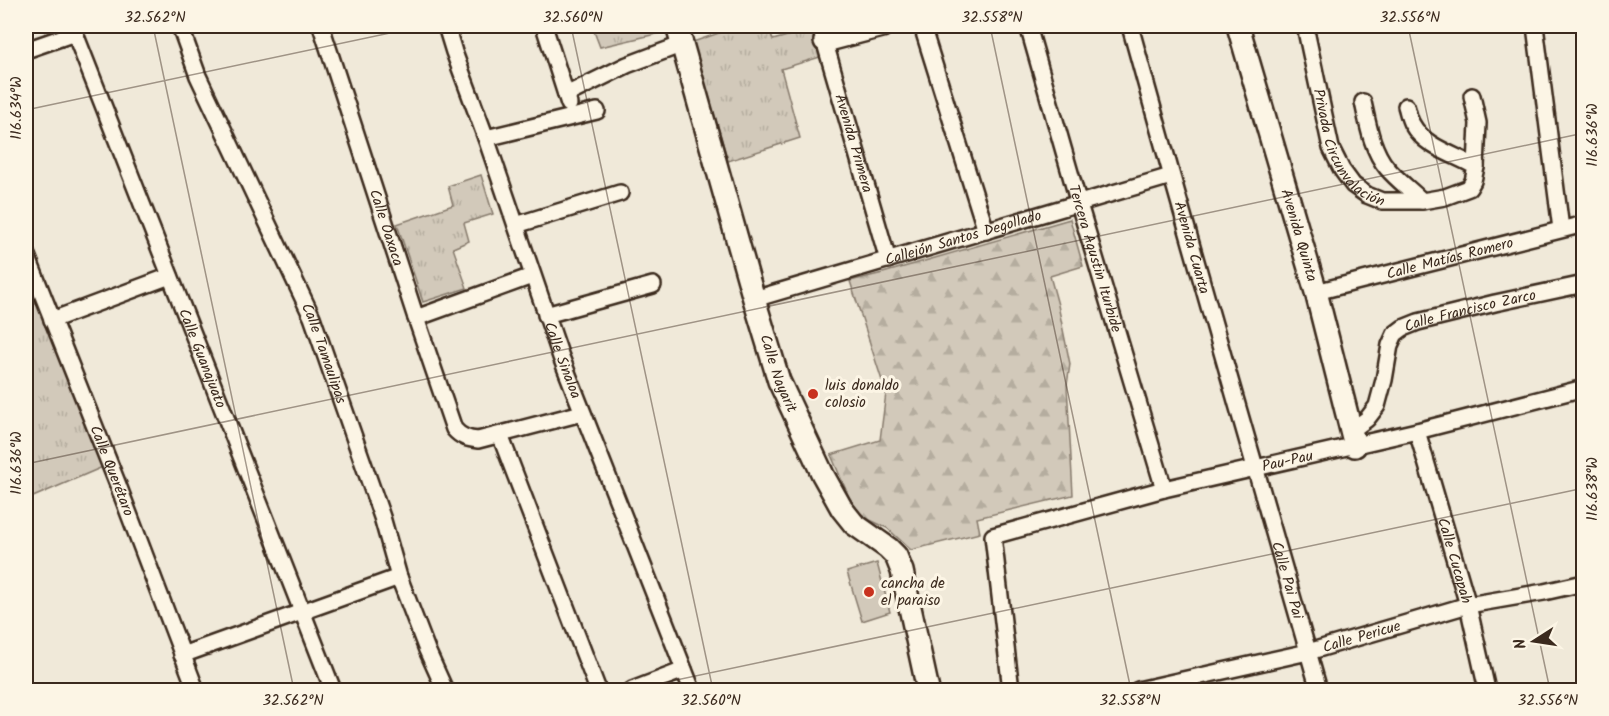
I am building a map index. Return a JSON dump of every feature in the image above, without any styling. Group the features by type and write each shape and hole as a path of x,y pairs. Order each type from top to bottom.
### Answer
{"street":[{"name":"Calle Tamaulipas","path":"180,26 198,76 312,317 334,374 382,517 399,578 427,650 446,690"},
{"name":"Calle Oaxaca","path":"321,26 454,429 469,439 478,440 500,435"},
{"name":"Calle Sinaloa","path":"446,26 582,413 692,690"},
{"path":"544,26 572,116"},
{"path":"822,34 882,26"},
{"path":"922,26 986,231"},
{"name":"Tercera Agustin Iturbide","path":"1028,26 1164,489"},
{"name":"Avenida Cuarta","path":"1130,26 1256,469"},
{"name":"Avenida Quinta","path":"1238,26 1316,292 1354,438"},
{"name":"Privada Circunvalación","path":"1305,26 1331,148 1353,185 1367,195 1382,201 1422,201 1445,197 1469,188 1476,167"},
{"path":"1535,26 1561,229"},
{"path":"26,50 74,29"},
{"name":"Calle Guanajuato","path":"74,29 333,690"},
{"name":"Avenida Primera","path":"822,34 888,260"},
{"path":"566,95 627,65 680,35"},
{"name":"Calle Nayarit","path":"680,35 779,381 823,475 842,509 854,524 896,556 902,571 928,690"},
{"path":"1406,106 1412,123 1420,135 1434,146 1476,167 1478,123 1472,96"},
{"path":"1363,102 1369,131 1378,154 1387,168 1422,201"},
{"path":"486,138 597,111"},
{"name":"Callejón Santos Degollado","path":"754,299 1171,176"},
{"path":"516,225 620,193"},
{"name":"Calle Matías Romero","path":"1316,292 1584,224"},
{"name":"Calle Querétaro","path":"26,253 196,690"},
{"path":"52,320 170,276"},
{"path":"416,318 532,276"},
{"name":"Calle Francisco Zarco","path":"1354,438 1377,406 1390,345 1395,334 1403,328 1418,322 1495,303 1584,284"},
{"path":"546,315 653,285"},
{"name":"Pau-Pau","path":"1011,690 993,536 1164,489 1256,469 1354,438 1417,431 1584,388"},
{"path":"582,413 500,435 598,690"},
{"name":"Calle Cucapah","path":"1417,431 1468,605 1487,690"},
{"name":"Calle Pai Pai","path":"1256,469 1319,690"},
{"path":"182,655 399,578"},
{"name":"Calle Pericue","path":"1138,690 1308,652 1468,605 1584,583"},
{"path":"632,690 684,670"}],"green space":[{"path":"592,26 667,26 669,31 600,47"},
{"path":"739,26 768,26 773,40 812,29 820,57 781,69 800,138 728,161 693,42"},
{"path":"481,175 493,214 464,223 469,241 453,248 467,288 423,302 397,224 453,205 448,186"},
{"path":"1070,219 1083,266 1050,276 1070,364 1067,385 1073,495 977,518 980,533 911,550 887,528 859,512 849,497 831,455 880,440 886,393 850,281"},
{"path":"26,266 105,466 26,500"},
{"name":"cancha de el paraiso","path":"877,563 890,612 862,621 847,572"}],"place":[{"name":"luis donaldo colosio","path":"813,394"},
{"name":"cancha de el paraiso","path":"869,592"}]}
